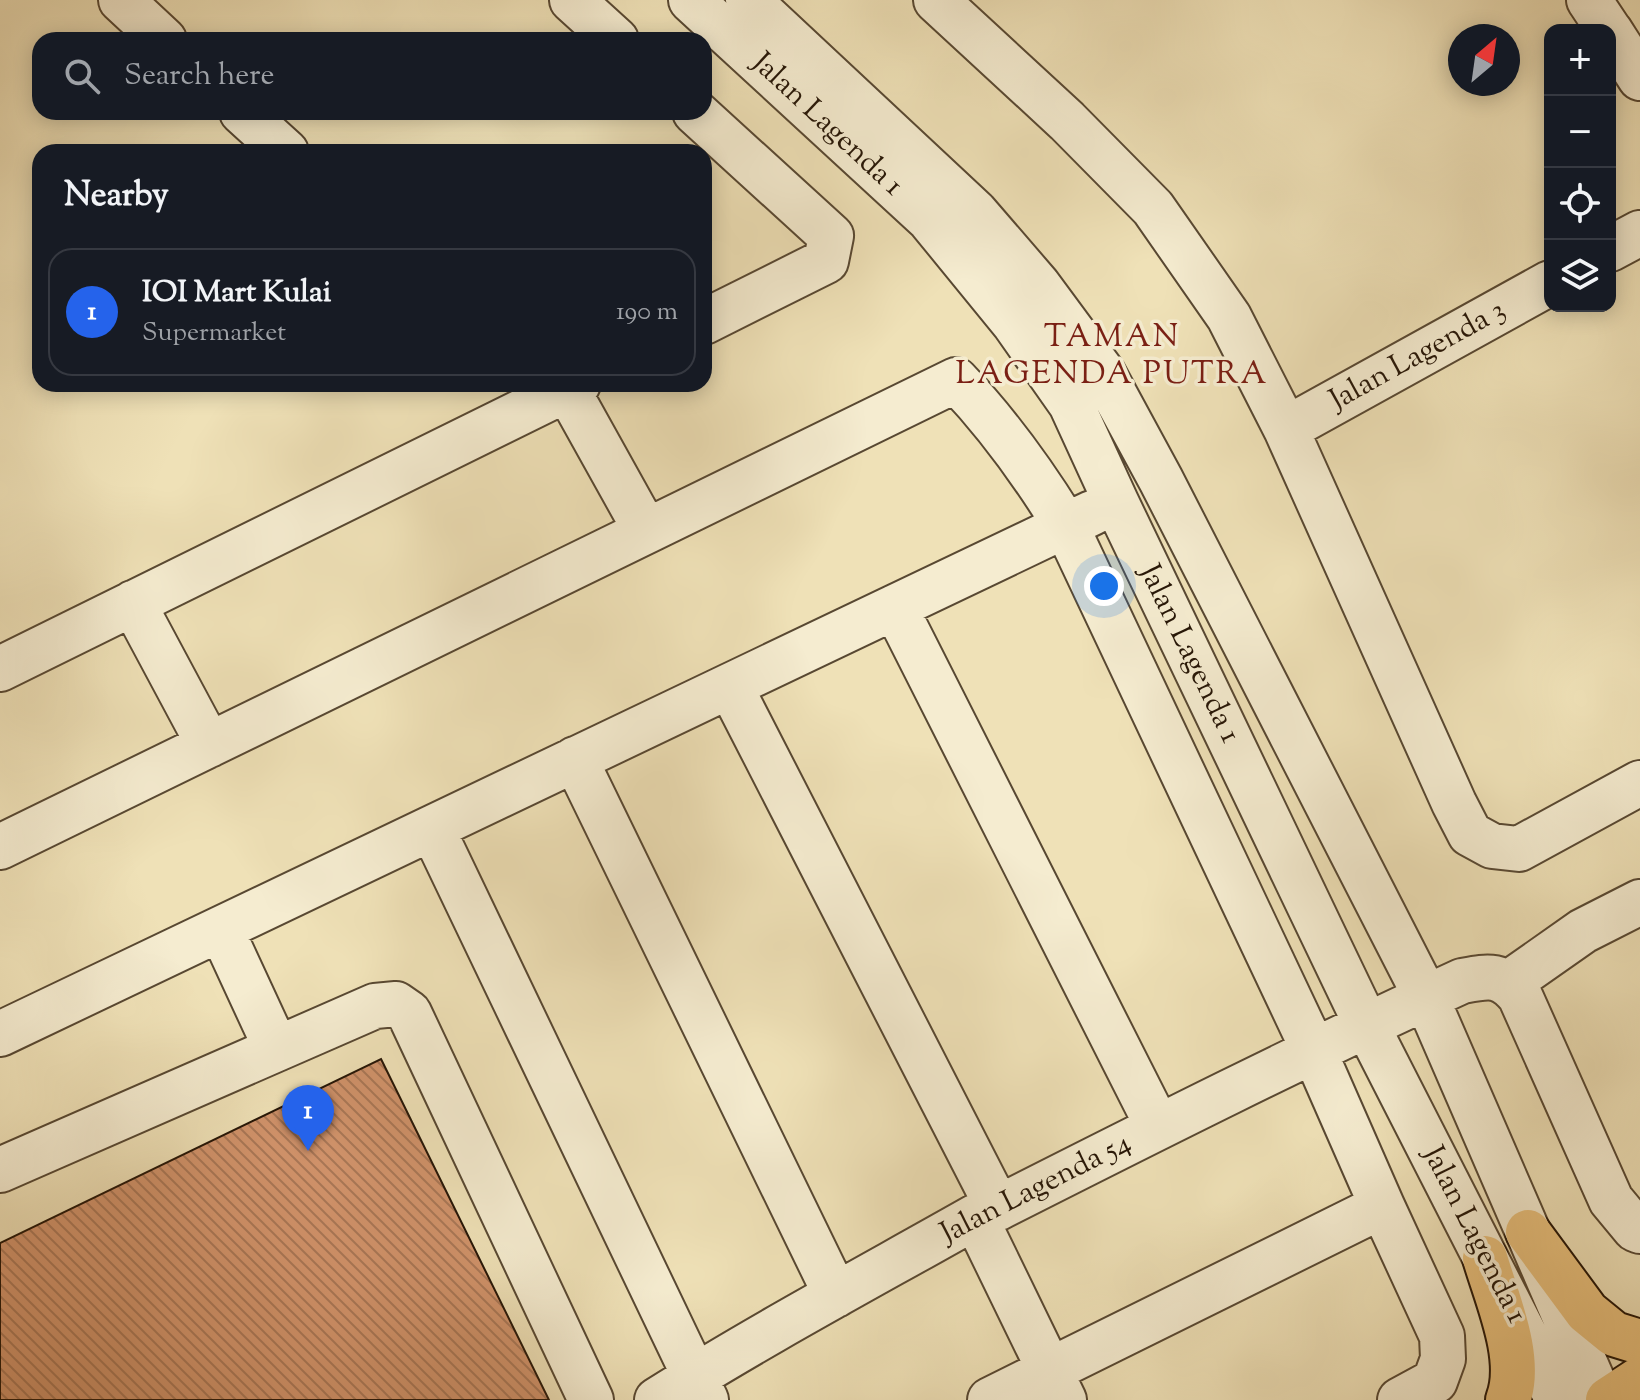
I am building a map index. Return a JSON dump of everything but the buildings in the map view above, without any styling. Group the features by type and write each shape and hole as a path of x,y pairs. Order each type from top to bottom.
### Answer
{"main road":[{"path":"1528,1232 1587,1312 1614,1334 1640,1342"},
{"path":"1485,1258 1513,1353 1514,1386 1508,1400"},
{"path":"1608,1400 1640,1379"}],"street":[{"path":"121,0 155,32"},
{"path":"572,0 607,32"},
{"name":"Jalan Lagenda 1","path":"691,0 929,219 1014,323 1071,404 1367,1026 1558,1400"},
{"name":"Jalan Lagenda 1","path":"748,0 975,212 1038,285 1103,373 1426,997 1601,1400"},
{"path":"936,0 1067,121 1153,208 1229,317 1286,429 1470,834 1492,846 1519,849 1640,783"},
{"path":"1589,0 1606,24"},
{"path":"1616,40 1640,78"},
{"path":"251,120 277,144"},
{"path":"704,120 831,236 826,261 712,318"},
{"path":"1616,246 1640,233"},
{"name":"Jalan Lagenda 3","path":"1286,429 1544,286"},
{"path":"0,847 956,380 1014,449 1066,526 1314,1051 1442,1336 1443,1359 1435,1381 1400,1400"},
{"path":"0,669 552,392"},
{"path":"560,392 646,531"},
{"path":"0,1034 1161,480"},
{"path":"133,603 209,745"},
{"path":"895,607 1158,1127"},
{"path":"730,686 987,1213 1056,1385"},
{"path":"575,759 836,1295"},
{"path":"432,828 700,1388"},
{"path":"1640,902 1583,931 1509,983 1520,996 1611,1200 1640,1231"},
{"path":"221,929 276,1048"},
{"name":"Jalan Lagenda 54","path":"657,1400 700,1388 836,1295 987,1213 1158,1127 1462,981 1488,976 1509,983"},
{"path":"0,1170 375,1006 396,1004 409,1013 591,1400"},
{"path":"990,1400 1056,1385 1382,1206"}],"place":[{"name":"IOI Mart Kulai","path":"308,1151"}],"district":[{"name":"TAMAN LAGENDA PUTRA","path":"1112,356"}]}
